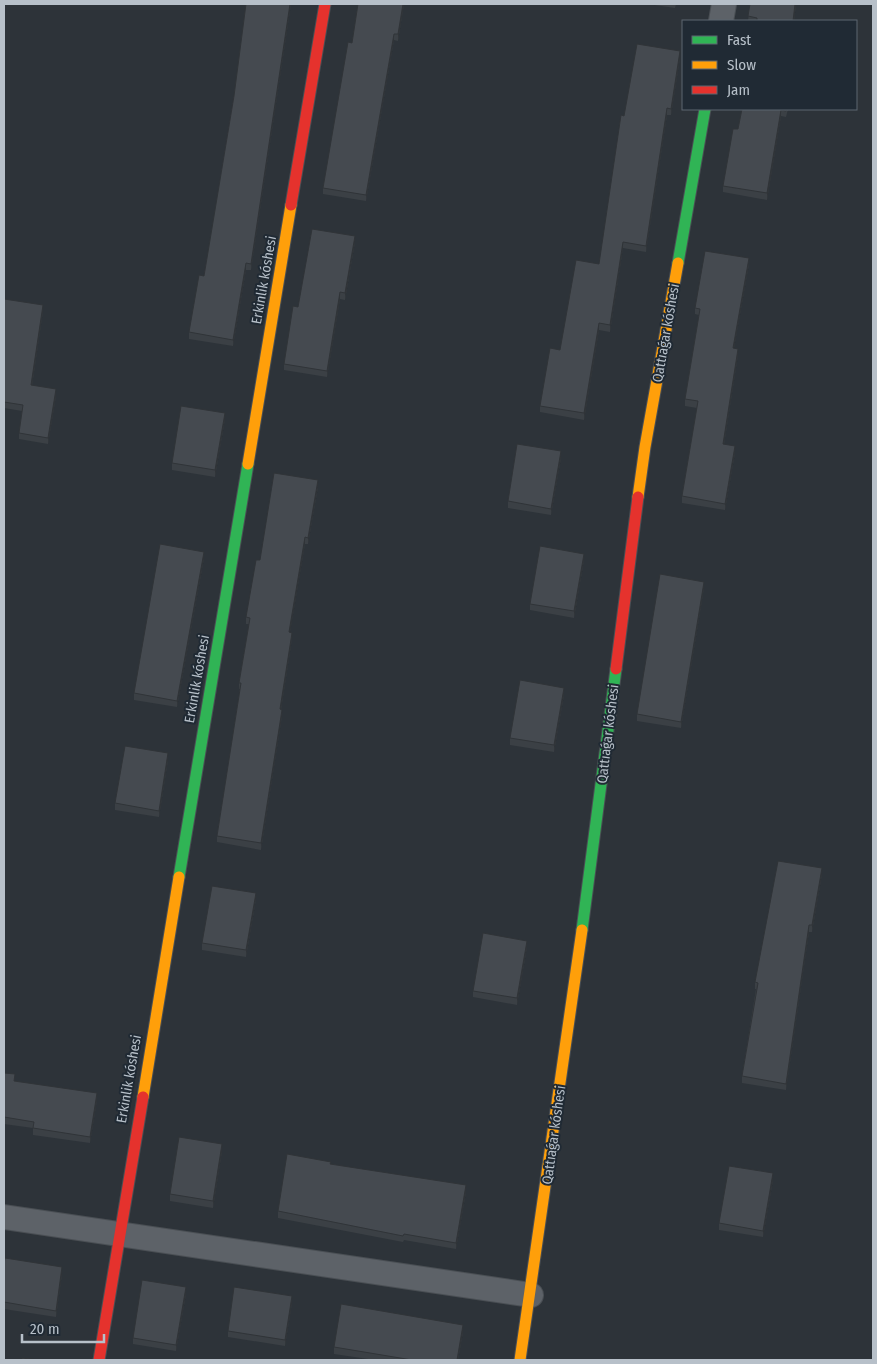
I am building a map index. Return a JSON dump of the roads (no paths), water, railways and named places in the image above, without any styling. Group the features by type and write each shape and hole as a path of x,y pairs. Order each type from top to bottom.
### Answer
{"street":[{"name":"Erkinlik kóshesi","path":"99,1360 118,1236 326,4"},
{"path":"721,20 724,4"},
{"name":"Qattıaǵar kóshesi","path":"520,1360 568,1044 645,447 705,110"},
{"path":"4,1217 118,1236 531,1295"}]}
